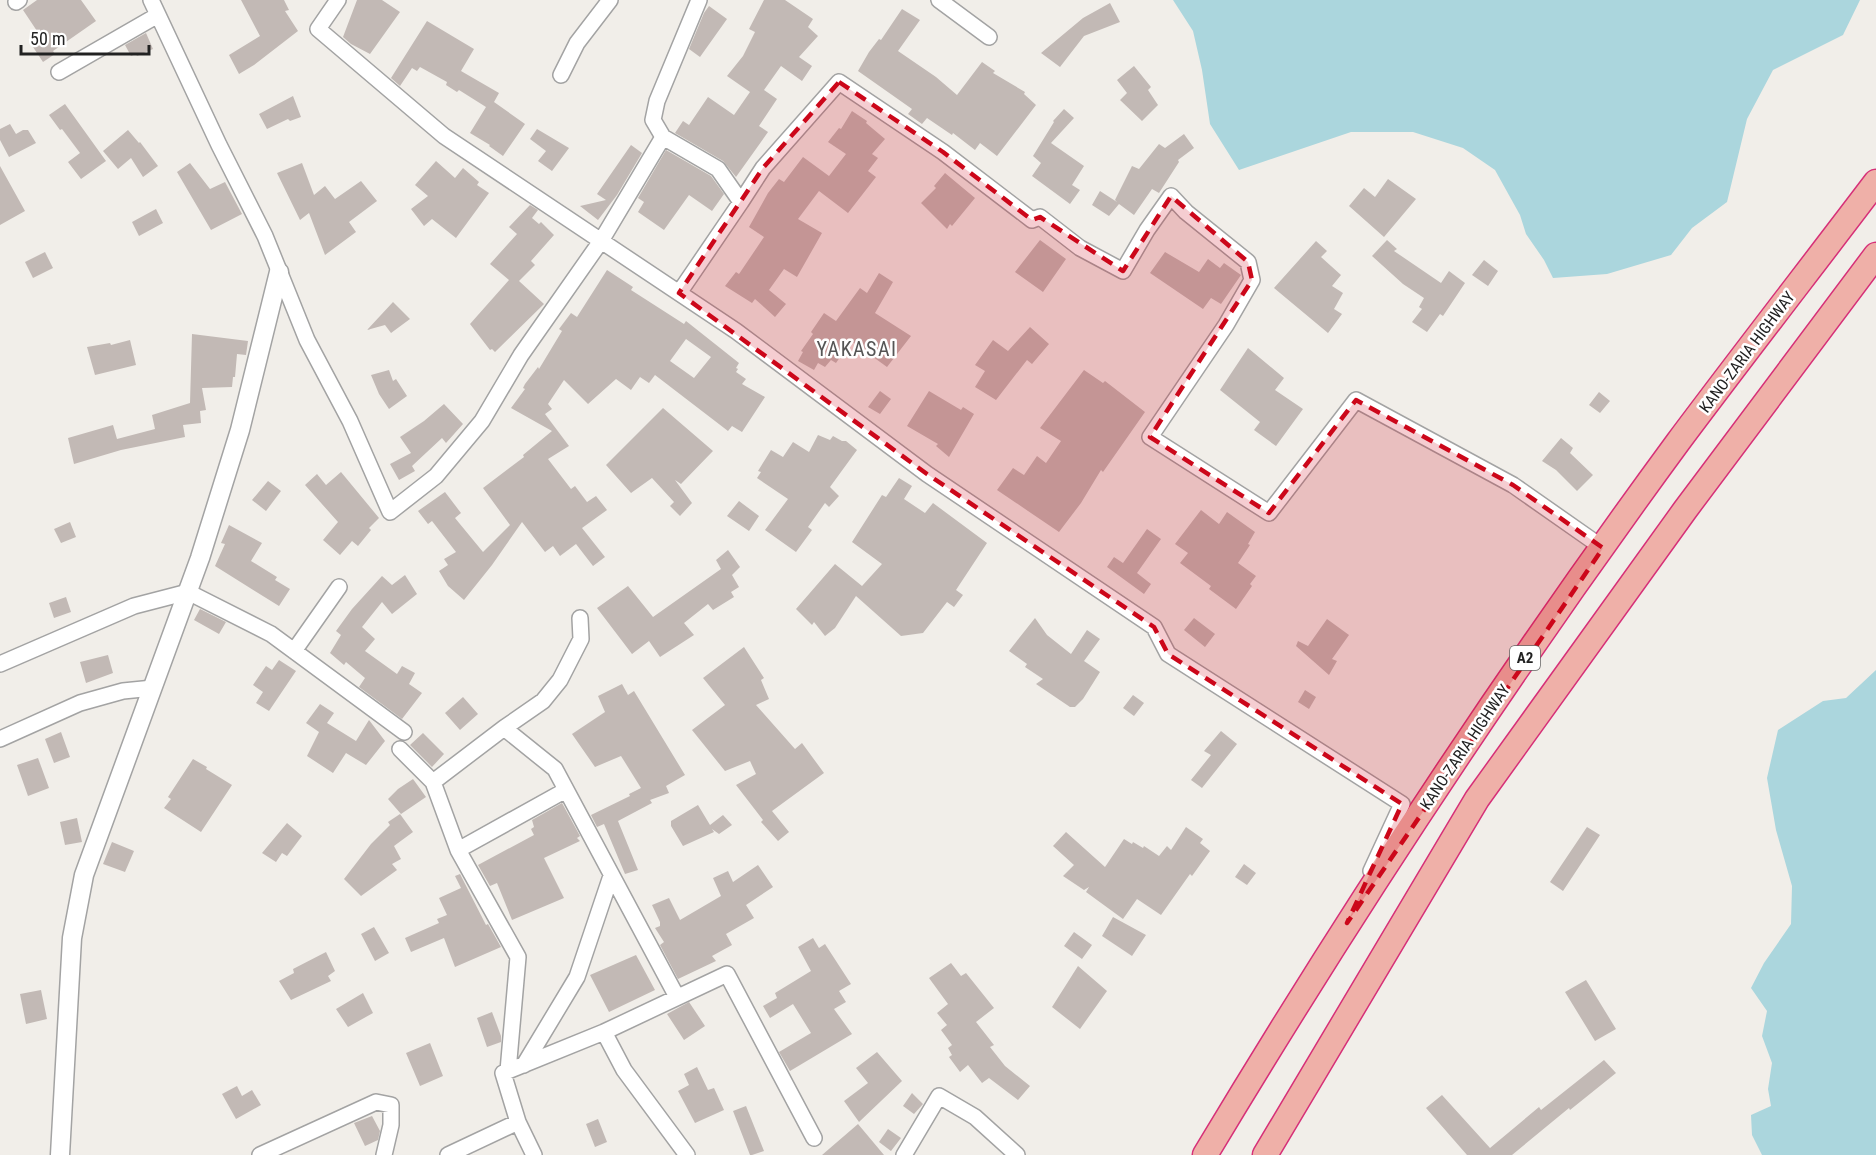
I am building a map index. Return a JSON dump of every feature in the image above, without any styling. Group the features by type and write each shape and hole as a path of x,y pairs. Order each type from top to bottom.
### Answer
{"highway":[{"name":"KANO-ZARIA HIGHWAY","path":"1205,1155 1347,923 1512,676 1678,443 1876,182"},
{"name":"A2","path":"1265,1155 1477,799 1685,510 1876,255"}],"street":[{"path":"151,0 265,236 307,340 350,421 390,512 436,476 482,421 521,355 601,241 663,137"},
{"path":"338,0 318,29 444,135 736,331 927,474 1154,627 1168,654 1402,804 1347,923"},
{"path":"561,75 578,43 610,0"},
{"path":"699,0 657,101 652,120 663,137 718,169 741,202"},
{"path":"939,0 989,37"},
{"path":"59,72 158,15"},
{"path":"679,293 763,168 839,82 943,152 1032,220 1040,217 1080,248 1123,271 1147,230 1171,196 1186,212 1248,262 1252,280 1226,325 1150,437 1269,513 1356,400 1513,485 1603,548"},
{"path":"60,1155 72,938 84,875 188,592 240,430 279,272"},
{"path":"294,651 339,587"},
{"path":"0,663 134,606 188,592 272,634 404,732"},
{"path":"433,782 543,701 560,680 581,639 580,618"},
{"path":"0,740 80,703 123,691 153,688"},
{"path":"504,728 555,769 677,997"},
{"path":"400,749 433,782 458,850 518,957 508,1071"},
{"path":"458,850 566,790"},
{"path":"524,1065 577,977 611,876"},
{"path":"534,1155 518,1122 503,1073 604,1032 728,974 814,1138"},
{"path":"604,1032 624,1070 687,1155"},
{"path":"904,1155 939,1096 975,1117 1017,1155"},
{"path":"260,1155 376,1102 391,1105 391,1125 384,1155"},
{"path":"448,1155 518,1122"}],"highlighted area":[{"path":"839,82 943,152 1032,220 1040,217 1123,271 1171,196 1248,262 1252,280 1150,437 1269,513 1356,400 1513,485 1603,548 1347,923 1402,804 1168,654 1154,627 927,474 679,293 763,168"}],"water":[{"path":"1173,0 1860,0 1843,35 1773,70 1747,119 1727,202 1692,228 1671,255 1607,274 1553,278 1526,234 1520,215 1495,170 1463,148 1413,132 1351,132 1239,170 1210,124 1202,70 1193,31"},
{"path":"1876,670 1876,1155 1762,1155 1752,1135 1751,1115 1771,1106 1768,1089 1772,1063 1762,1036 1767,1011 1751,988 1764,963 1791,924 1792,886 1776,830 1767,778 1778,730 1823,701 1846,698"}],"building":[{"path":"37,0 81,0 96,21 53,51 55,54 43,62 31,44 41,37 23,10"},
{"path":"241,0 284,0 289,10 285,11 298,31 239,74 229,55 260,36"},
{"path":"357,0 382,0 400,12 370,54 343,37"},
{"path":"764,0 785,0 813,19 808,27 818,36 799,57 812,66 802,81 781,66 764,90 777,99 759,126 768,132 736,177 723,161 675,133 683,121 689,125 708,97 734,115 750,92 727,76 743,56 755,32 749,29"},
{"path":"1110,3 1120,22 1084,36 1060,67 1041,53 1083,18"},
{"path":"709,6 727,19 700,57 689,49"},
{"path":"902,9 920,20 898,51 936,77 957,95 982,62 995,71 993,73 1025,92 1024,94 1036,105 997,156 980,143 975,150 953,133 952,135 927,118 922,124 908,114 912,109 858,71 869,52 879,39 881,40"},
{"path":"427,21 474,49 461,71 499,93 494,102 525,124 503,156 470,133 486,107 459,90 457,92 446,85 447,82 420,67 417,71 412,68 400,86 391,78"},
{"path":"146,33 153,49 137,56 136,54 131,56 125,45"},
{"path":"1134,66 1151,87 1148,90 1158,105 1142,121 1120,100 1127,93 1117,80"},
{"path":"293,96 301,117 290,121 288,119 267,129 259,114"},
{"path":"65,104 106,161 81,179 68,162 80,153 49,115"},
{"path":"1064,109 1074,118 1051,143 1084,166 1072,185 1080,190 1070,204 1032,176 1041,163 1033,156 1053,121"},
{"path":"852,111 867,121 866,123 885,139 872,154 878,158 868,171 876,177 848,213 819,191 798,219 822,233 797,277 784,269 769,290 786,304 775,317 755,299 752,303 725,286 736,272 739,274 764,237 749,227 768,193 779,179 784,182 803,157 829,176 846,154 828,142 839,128 841,129"},
{"path":"10,124 16,134 28,130 36,143 9,157 0,140 0,129"},
{"path":"537,129 569,148 552,171 538,161 546,151 530,139"},
{"path":"128,130 158,166 143,177 131,158 118,169 103,151"},
{"path":"1184,134 1194,148 1178,160 1179,162 1159,193 1152,189 1134,215 1119,204 1109,216 1092,205 1100,191 1117,202 1115,200 1132,166 1139,169 1159,144 1165,148"},
{"path":"631,145 642,153 617,195 598,220 580,206 606,200 597,194"},
{"path":"666,150 711,176 724,194 712,211 689,195 664,230 638,212 644,202 638,198"},
{"path":"436,161 455,178 463,168 479,182 477,185 489,193 456,238 432,219 424,226 411,209 428,196 415,185"},
{"path":"190,163 210,189 225,182 242,214 211,230 177,172"},
{"path":"302,163 314,195 325,186 335,199 361,181 377,201 349,222 356,232 325,255 309,213 300,220 277,173"},
{"path":"0,166 25,211 0,225"},
{"path":"945,173 975,198 947,229 921,203 936,188 934,186"},
{"path":"1388,179 1416,199 1384,237 1349,206 1364,188 1375,197"},
{"path":"530,205 538,210 532,218 539,224 541,222 554,235 531,261 535,265 519,281 544,304 495,352 490,350 470,324 509,280 490,264 517,234 509,227"},
{"path":"156,209 163,223 139,236 132,222"},
{"path":"1040,240 1066,259 1043,292 1015,272"},
{"path":"1387,240 1397,249 1394,251 1441,283 1449,271 1465,283 1443,316 1440,314 1427,332 1412,322 1422,309 1419,307 1424,298 1403,284 1372,256"},
{"path":"1316,241 1327,251 1321,257 1341,275 1332,286 1343,293 1334,309 1342,314 1328,333 1274,288"},
{"path":"45,252 53,268 33,278 25,262"},
{"path":"1165,252 1199,272 1208,259 1220,268 1224,263 1241,275 1221,304 1211,298 1203,309 1150,273"},
{"path":"1484,260 1498,271 1488,286 1472,275"},
{"path":"607,270 633,287 631,290 684,324 686,321 739,363 736,372 746,379 742,384 765,397 742,432 732,426 728,431 655,375 649,383 640,377 631,390 616,379 588,404 564,380 548,404 552,409 545,414 569,446 548,459 571,489 575,486 587,502 596,496 607,510 582,528 605,557 593,566 576,544 560,556 553,546 545,552 522,522 464,600 448,586 439,571 448,565 444,559 456,552 432,521 428,524 418,511 445,492 461,513 455,518 483,552 510,525 483,488 524,457 523,455 552,431 511,408 525,389 523,388 525,384 538,367 539,369 562,331 559,329 571,313 577,317","holes":["686,339 711,357 694,378 670,361"]},
{"path":"879,273 893,282 875,313 911,336 887,367 851,341 836,363 831,360 825,367 818,363 814,370 798,361 803,352 801,351 813,334 811,332 824,313 836,321 860,288 867,293"},
{"path":"393,302 410,319 391,333 385,325 367,330"},
{"path":"1030,327 1049,344 1032,364 1027,360 996,400 975,387 985,371 975,365 993,340 1008,351"},
{"path":"192,334 248,341 246,355 237,354 232,387 202,388 206,410 200,411 201,423 183,425 185,437 121,450 74,464 68,438 113,425 117,439 155,429 152,415 190,403"},
{"path":"130,340 136,365 95,375 87,347 110,343 111,345"},
{"path":"1248,348 1284,378 1275,390 1303,409 1276,446 1254,430 1260,422 1220,390"},
{"path":"389,370 393,381 396,379 407,396 389,409 379,394 371,375"},
{"path":"1084,370 1103,383 1105,381 1145,412 1103,472 1101,470 1081,503 1059,532 997,490 1013,468 1024,475 1037,456 1046,463 1061,441 1040,428"},
{"path":"880,391 891,399 880,414 868,407"},
{"path":"929,391 961,410 963,407 974,414 949,457 936,446 938,444 907,426"},
{"path":"1599,392 1610,401 1600,413 1589,405"},
{"path":"444,404 463,424 446,443 442,438 412,466 415,471 399,480 390,464 411,453 400,437"},
{"path":"663,408 713,451 681,484 675,480 692,503 680,516 670,506 674,502 652,478 631,493 606,465"},
{"path":"818,435 830,440 833,436 846,441 857,450 830,487 839,496 829,507 825,503 808,527 812,530 796,552 765,530 788,499 757,478 761,472 758,471 771,450 783,457 793,442 809,452"},
{"path":"1561,438 1573,448 1570,453 1593,475 1577,491 1556,470 1542,461"},
{"path":"341,472 379,518 369,528 371,530 358,546 352,541 340,555 323,540 338,522 305,485 317,474 326,485"},
{"path":"899,478 912,486 904,499 925,513 933,503 987,543 956,590 963,595 954,607 947,602 923,633 901,636 856,596 835,628 825,636 814,622 812,625 796,609 835,564 862,586 882,564 852,542 882,495 886,497"},
{"path":"268,481 281,491 266,511 252,500"},
{"path":"739,501 759,516 749,531 727,516"},
{"path":"1201,510 1219,524 1227,512 1255,532 1248,544 1250,545 1238,563 1256,576 1236,609 1209,589 1211,586 1180,563 1188,553 1175,544"},
{"path":"70,522 76,537 61,543 54,529"},
{"path":"229,525 262,543 251,561 277,577 275,580 290,589 279,606 215,566 225,544 221,543"},
{"path":"1147,529 1161,539 1137,573 1151,584 1144,594 1107,567 1114,557 1123,563"},
{"path":"728,550 740,567 732,575 739,587 731,592 734,597 713,610 708,604 684,623 694,635 660,657 649,641 632,654 597,608 628,586 653,617 721,569 716,560"},
{"path":"405,575 417,594 392,614 382,602 362,627 375,639 365,651 397,674 402,666 415,673 409,684 422,693 402,719 359,687 365,678 346,662 344,665 330,653 341,635 336,631 352,609 382,576 392,585"},
{"path":"66,597 71,612 54,618 49,603"},
{"path":"200,609 226,622 219,634 194,620"},
{"path":"1035,618 1047,635 1071,654 1087,630 1100,639 1084,661 1100,672 1083,699 1075,707 1070,707 1036,684 1043,679 1025,667 1027,664 1009,651"},
{"path":"1194,618 1215,634 1205,647 1184,630"},
{"path":"1327,619 1349,635 1332,659 1337,661 1329,675 1296,646 1298,641 1308,646"},
{"path":"744,647 764,678 761,680 769,699 756,705 795,749 802,743 824,773 772,811 789,832 778,841 761,822 763,820 736,785 756,774 750,761 725,771 692,730 725,705 703,678"},
{"path":"108,655 113,673 86,683 80,662"},
{"path":"279,660 296,671 269,711 256,703 263,692 253,685 266,666 272,670"},
{"path":"622,684 628,695 634,691 685,775 666,786 669,793 650,800 652,803 618,821 638,870 625,874 604,824 597,827 591,815 630,796 629,794 641,788 621,756 595,767 572,734 605,712 598,696"},
{"path":"1305,690 1316,697 1309,709 1298,702"},
{"path":"1133,695 1144,703 1134,716 1123,708"},
{"path":"463,697 478,714 460,730 445,713"},
{"path":"320,704 334,713 327,723 356,741 369,720 385,741 366,765 346,753 333,773 307,756 319,732 306,723"},
{"path":"1221,731 1237,744 1202,788 1191,780 1211,755 1204,751"},
{"path":"61,732 70,757 54,763 45,739"},
{"path":"423,733 444,754 432,767 410,745"},
{"path":"38,758 49,788 28,796 17,765"},
{"path":"193,759 232,785 201,832 164,808 171,799 168,797"},
{"path":"413,779 426,797 401,814 388,799"},
{"path":"562,803 580,836 577,838 580,841 544,858 564,898 512,920 497,883 490,886 478,865 534,835 531,829 534,827 532,820"},
{"path":"698,805 710,825 723,815 732,825 719,834 712,829 714,832 683,846 671,826 671,821"},
{"path":"400,814 413,832 394,846 401,859 392,864 397,870 361,896 344,879 371,844 390,825 388,822"},
{"path":"77,818 82,842 65,845 60,822"},
{"path":"287,823 302,836 287,856 282,853 276,862 262,853"},
{"path":"1186,827 1203,839 1200,843 1210,851 1192,876 1190,874 1161,915 1137,899 1123,919 1086,892 1089,887 1084,890 1063,876 1074,865 1053,846 1066,832 1105,867 1124,839 1143,848 1144,846 1159,856 1167,846 1171,850"},
{"path":"1587,827 1600,835 1563,891 1550,882"},
{"path":"112,842 134,851 125,872 103,864"},
{"path":"1244,864 1256,873 1247,885 1235,877"},
{"path":"758,865 773,887 746,905 754,918 726,934 732,945 712,956 716,961 678,979 660,945 664,942 655,928 660,926 660,922 652,905 669,898 680,920 721,896 713,878 728,871 733,882"},
{"path":"460,874 486,925 488,924 501,947 455,967 444,938 411,952 405,938 439,923 437,919 447,915 439,898 461,888 455,876"},
{"path":"1113,917 1146,935 1132,956 1102,936"},
{"path":"374,927 389,953 375,961 361,934"},
{"path":"1074,932 1092,945 1082,959 1064,946"},
{"path":"813,938 819,948 825,944 851,984 839,991 846,1002 834,1009 852,1034 790,1071 779,1052 811,1033 793,1004 770,1018 763,1006 777,998 775,993 811,971 798,947"},
{"path":"326,952 335,971 328,976 331,981 291,1000 279,981 294,973 293,969"},
{"path":"636,955 655,990 609,1012 590,975"},
{"path":"951,963 961,976 966,973 994,1008 976,1022 994,1045 990,1047 1005,1066 1030,1086 1018,1100 989,1078 982,1083 968,1065 960,1072 949,1057 952,1055 948,1048 952,1045 941,1030 947,1025 937,1013 948,1004 929,978"},
{"path":"1078,966 1107,991 1080,1029 1052,1007"},
{"path":"1586,980 1616,1029 1595,1041 1565,992"},
{"path":"41,990 47,1019 26,1024 20,994"},
{"path":"363,993 373,1013 348,1027 336,1009"},
{"path":"689,1002 705,1026 684,1040 667,1014"},
{"path":"492,1012 501,1042 487,1047 477,1018"},
{"path":"430,1043 443,1076 420,1086 406,1053"},
{"path":"877,1052 902,1081 859,1122 844,1101 868,1083 856,1068"},
{"path":"1604,1060 1616,1073 1512,1155 1467,1155 1426,1108 1442,1095 1490,1148 1539,1107 1541,1110"},
{"path":"697,1067 708,1090 714,1088 724,1110 695,1123 678,1091 689,1085 684,1074"},
{"path":"237,1086 242,1096 252,1090 261,1105 236,1119 222,1094"},
{"path":"912,1093 923,1104 914,1114 903,1106"},
{"path":"746,1106 764,1151 752,1155 750,1155 733,1111"},
{"path":"372,1116 380,1131 378,1140 365,1146 354,1123"},
{"path":"598,1119 607,1142 595,1147 586,1124"},
{"path":"858,1124 884,1155 822,1155"},
{"path":"888,1129 901,1138 891,1151 879,1142"}],"district":[{"name":"YAKASAI","path":"857,349"}]}
